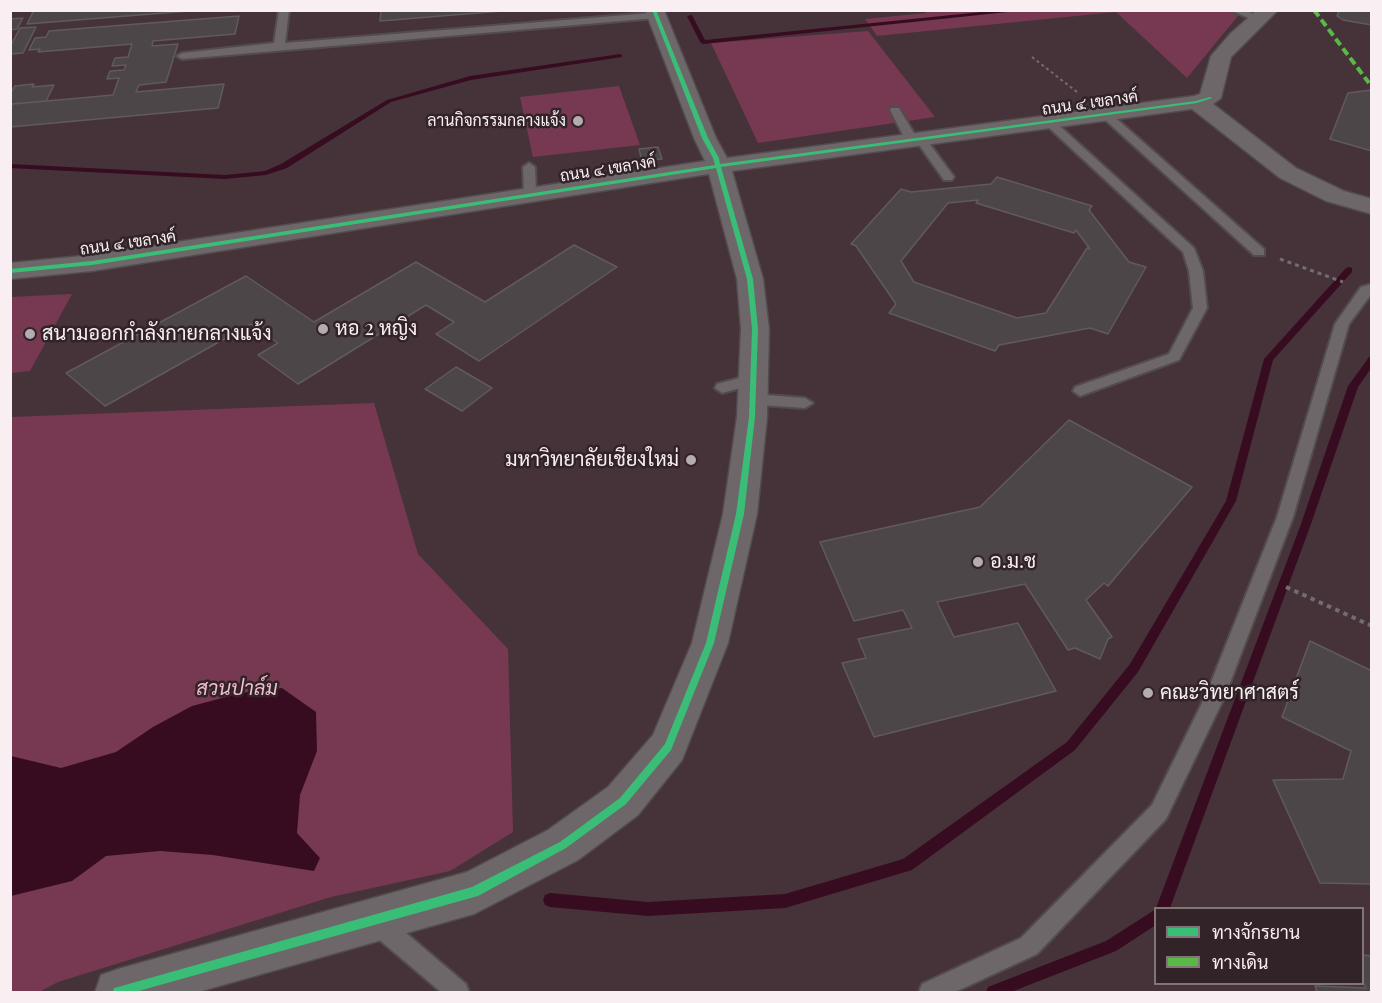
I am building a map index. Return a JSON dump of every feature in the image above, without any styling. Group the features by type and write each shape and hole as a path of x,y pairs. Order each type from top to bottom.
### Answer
{"street":[{"path":"655,13 737,229"},
{"path":"1199,105 1253,144"},
{"path":"709,160 915,139"},
{"path":"740,514 743,389"},
{"path":"668,747 710,643 714,625"},
{"path":"118,993 247,956"}],"lane":[{"path":"279,46 284,10"},
{"path":"1234,10 1260,19"},
{"path":"915,139 1106,114 1199,105 1221,56 1269,10"},
{"path":"182,56 655,13 750,279"},
{"path":"895,110 915,139 948,177"},
{"path":"1106,114 1259,252"},
{"path":"1049,122 1189,251 1197,280 1200,308 1174,357 1080,391"},
{"path":"1253,144 1288,172 1335,196 1371,207"},
{"path":"10,270 92,263 530,195 709,160"},
{"path":"530,195 709,160"},
{"path":"529,166 530,195"},
{"path":"737,229 750,279 755,344 743,389"},
{"path":"930,993 1029,946 1159,812 1215,696 1285,517 1342,324 1369,289"},
{"path":"743,389 755,344"},
{"path":"743,389 805,403"},
{"path":"714,625 740,514"},
{"path":"123,993 474,892 562,845 623,801 668,747"},
{"path":"374,920 458,993"}],"path":[{"path":"1032,57 1106,114"},
{"path":"1259,252 1369,289"},
{"path":"1262,576 1371,626"}],"shaded area":[{"name":"มหาวิทยาลัยเชียงใหม่","path":"10,11 1371,11 1371,992 11,992"},
{"path":"282,688 316,712 317,751 300,795 297,833 320,858 314,871 213,855 160,851 106,856 72,881 11,896 11,756 61,768 116,752 153,727 192,706 241,693"}],"green space":[{"path":"925,10 1242,11 1187,78 1116,12 877,36 865,19 926,13"},
{"path":"868,31 935,117 758,143 711,43"},
{"name":"ลานกิจกรรมกลางแจ้ง","path":"619,86 640,145 533,157 520,97"},
{"name":"สนามออกกำลังกายกลางแจ้ง","path":"72,294 30,371 11,373 11,297"},
{"name":"สวนปาล์ม","path":"374,403 418,554 508,649 513,832 450,871 331,897 58,982 39,992 11,992 11,417"}],"building":[{"path":"34,10 202,10 27,24"},
{"path":"381,10 515,10 380,21"},
{"path":"1339,10 1372,10 1372,25 1343,20 1337,16"},
{"path":"239,16 235,34 153,41 152,46 178,44 166,82 139,85 136,92 224,84 218,108 10,127 10,108 13,104 113,95 119,78 107,79 110,71 124,70 126,65 112,66 115,58 128,57 132,44 38,52 40,49 29,50 35,38 46,37 49,31"},
{"path":"23,18 17,29 10,30 10,19"},
{"path":"36,27 23,53 10,54 10,47 20,28"},
{"path":"34,84 32,87 54,85 46,101 10,104 10,94 15,86"},
{"path":"1372,90 1372,151 1330,139 1348,93"},
{"path":"658,147 662,159 642,161 639,149"},
{"path":"997,177 1092,206 1089,210 1129,262 1146,267 1108,334 1090,328 999,345 995,351 889,313 896,304 856,246 851,244 901,189 911,192 991,184","holes":["978,200 976,203 1074,233 1076,230 1090,249 1087,248 1046,313 1017,318 914,282 901,261 948,203"]},
{"name":"หอ 2 หญิง","path":"574,245 617,267 479,361 436,334 454,322 426,305 298,384 258,355 278,343 251,324 105,406 66,373 246,276 314,322 416,262 485,302"},
{"path":"456,367 492,388 462,411 425,389"},
{"name":"อ.ม.ช","path":"1069,420 1192,487 1108,586 1104,583 1086,600 1112,637 1108,639 1100,659 1075,648 1068,650 1025,584 937,602 954,637 1018,623 1056,691 874,737 842,663 866,658 858,639 912,628 903,610 854,621 820,542 980,507"},
{"path":"1310,641 1372,671 1372,884 1320,883 1273,780 1343,779 1351,751 1282,717"},
{"path":"1364,955 1372,956 1372,992 1317,992 1315,986 1366,988"}],"waterway":[{"path":"690,16 703,42 1024,10"},
{"path":"10,166 225,177 266,173 284,166 389,101 470,78 620,56"},
{"path":"550,900 648,909 785,901 907,865 1071,746 1134,668 1231,501 1269,359 1349,270"},
{"path":"1163,907 1306,524 1353,386 1372,359"},
{"path":"993,992 1111,946 1154,917"}],"marked path":[{"path":"1314,10 1369,83"}],"cycle path":[{"path":"118,992 474,892 563,845 623,801 668,747 710,643 740,514 752,417 755,329 750,279 716,158 705,138 654,10"},
{"name":"ถนน ๔ เขลางค์","path":"10,271 92,263 717,166 1197,102 1210,98"}],"place":[{"name":"ลานกิจกรรมกลางแจ้ง","path":"578,121"},
{"name":"หอ 2 หญิง","path":"323,329"},
{"name":"สนามออกกำลังกายกลางแจ้ง","path":"30,334"},
{"name":"มหาวิทยาลัยเชียงใหม่","path":"691,460"},
{"name":"อ.ม.ช","path":"978,562"},
{"name":"คณะวิทยาศาสตร์","path":"1148,693"}]}
